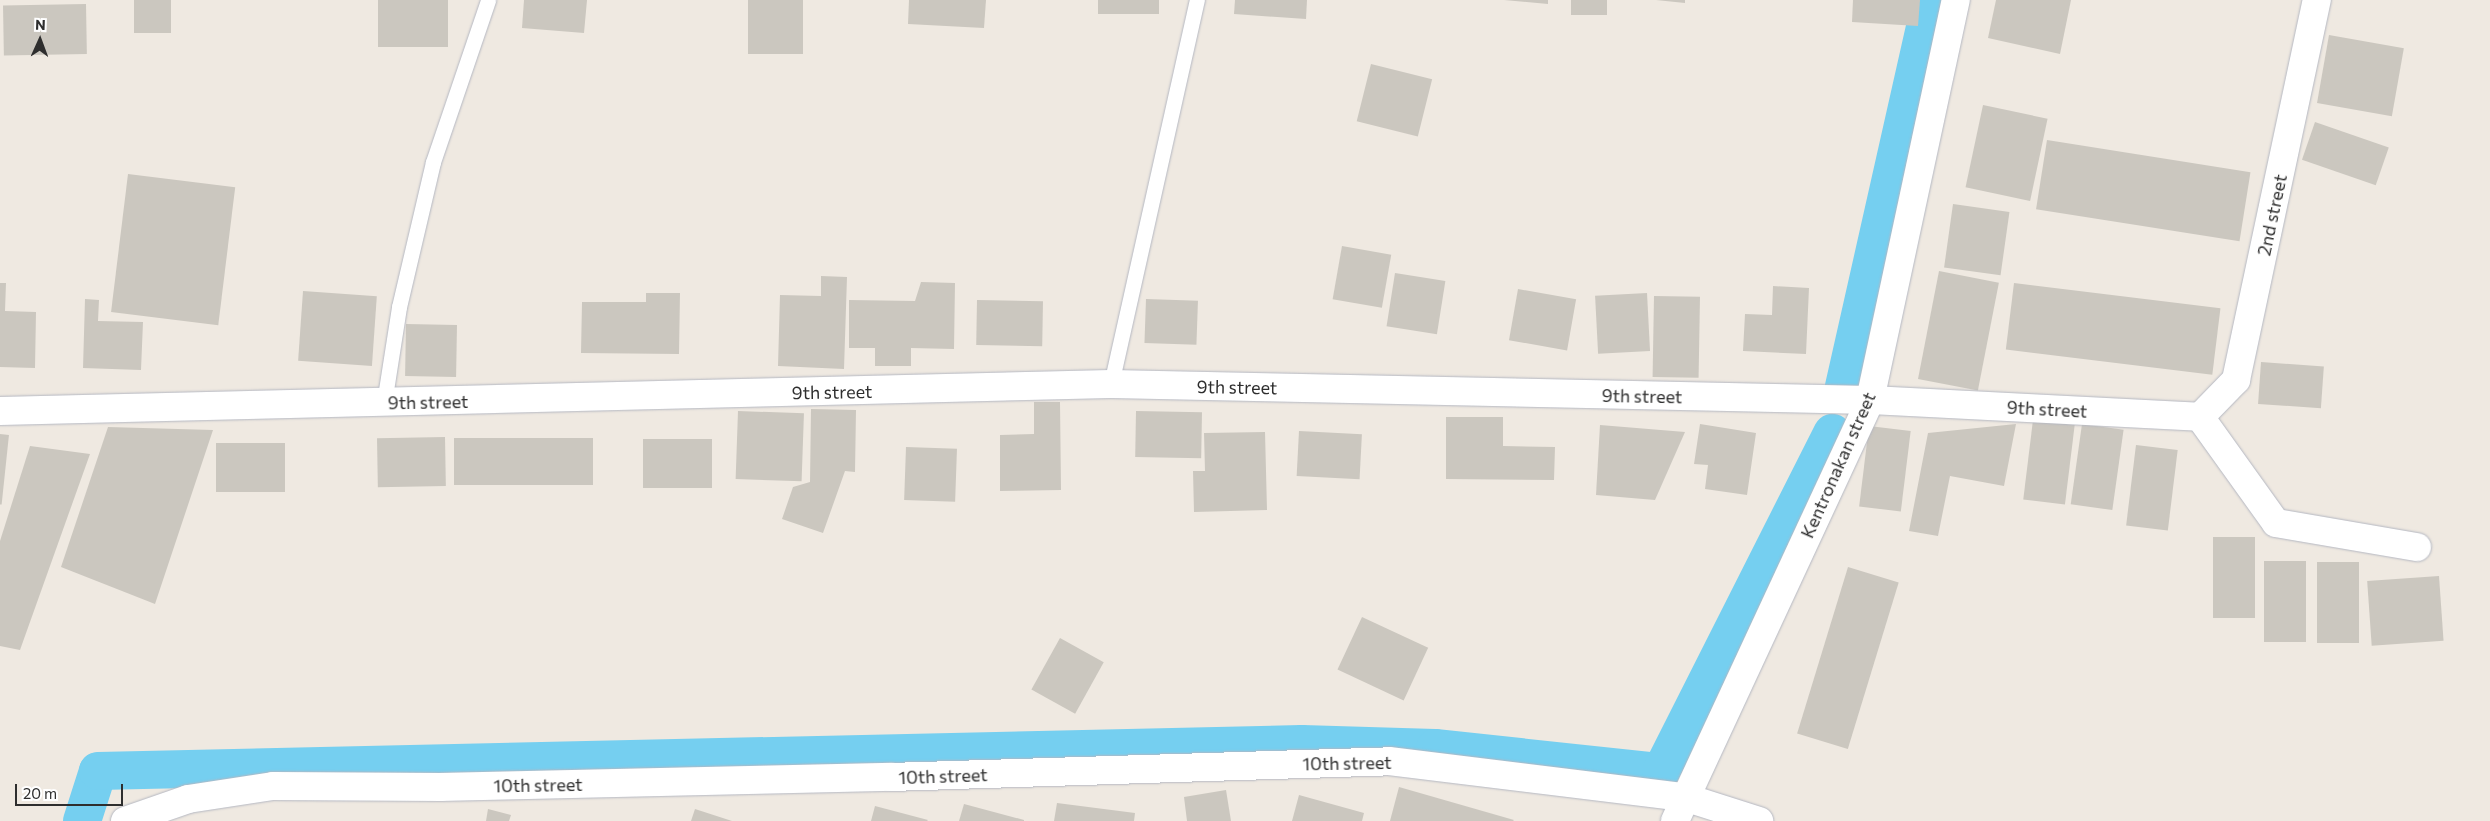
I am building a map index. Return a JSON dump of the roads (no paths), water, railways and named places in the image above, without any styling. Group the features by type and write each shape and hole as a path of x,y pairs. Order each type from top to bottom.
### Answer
{"street":[{"name":"Kentronakan street","path":"1679,809 1870,400 1956,0"},
{"name":"2nd street","path":"2200,416 2236,380 2318,0"},
{"name":"9th street","path":"0,411 1110,384 1870,400 2200,416"},
{"path":"2200,416 2276,523 2417,547"},
{"name":"10th street","path":"125,821 188,799 273,786 442,787 890,778 1389,761 1759,821"}],"lane":[{"path":"384,403 399,307 433,162 488,0"},
{"path":"1110,384 1197,0"}],"waterway":[{"path":"1843,391 1931,0"},
{"path":"82,821 98,771 1302,744 1435,748 1661,772 1832,433"}]}
